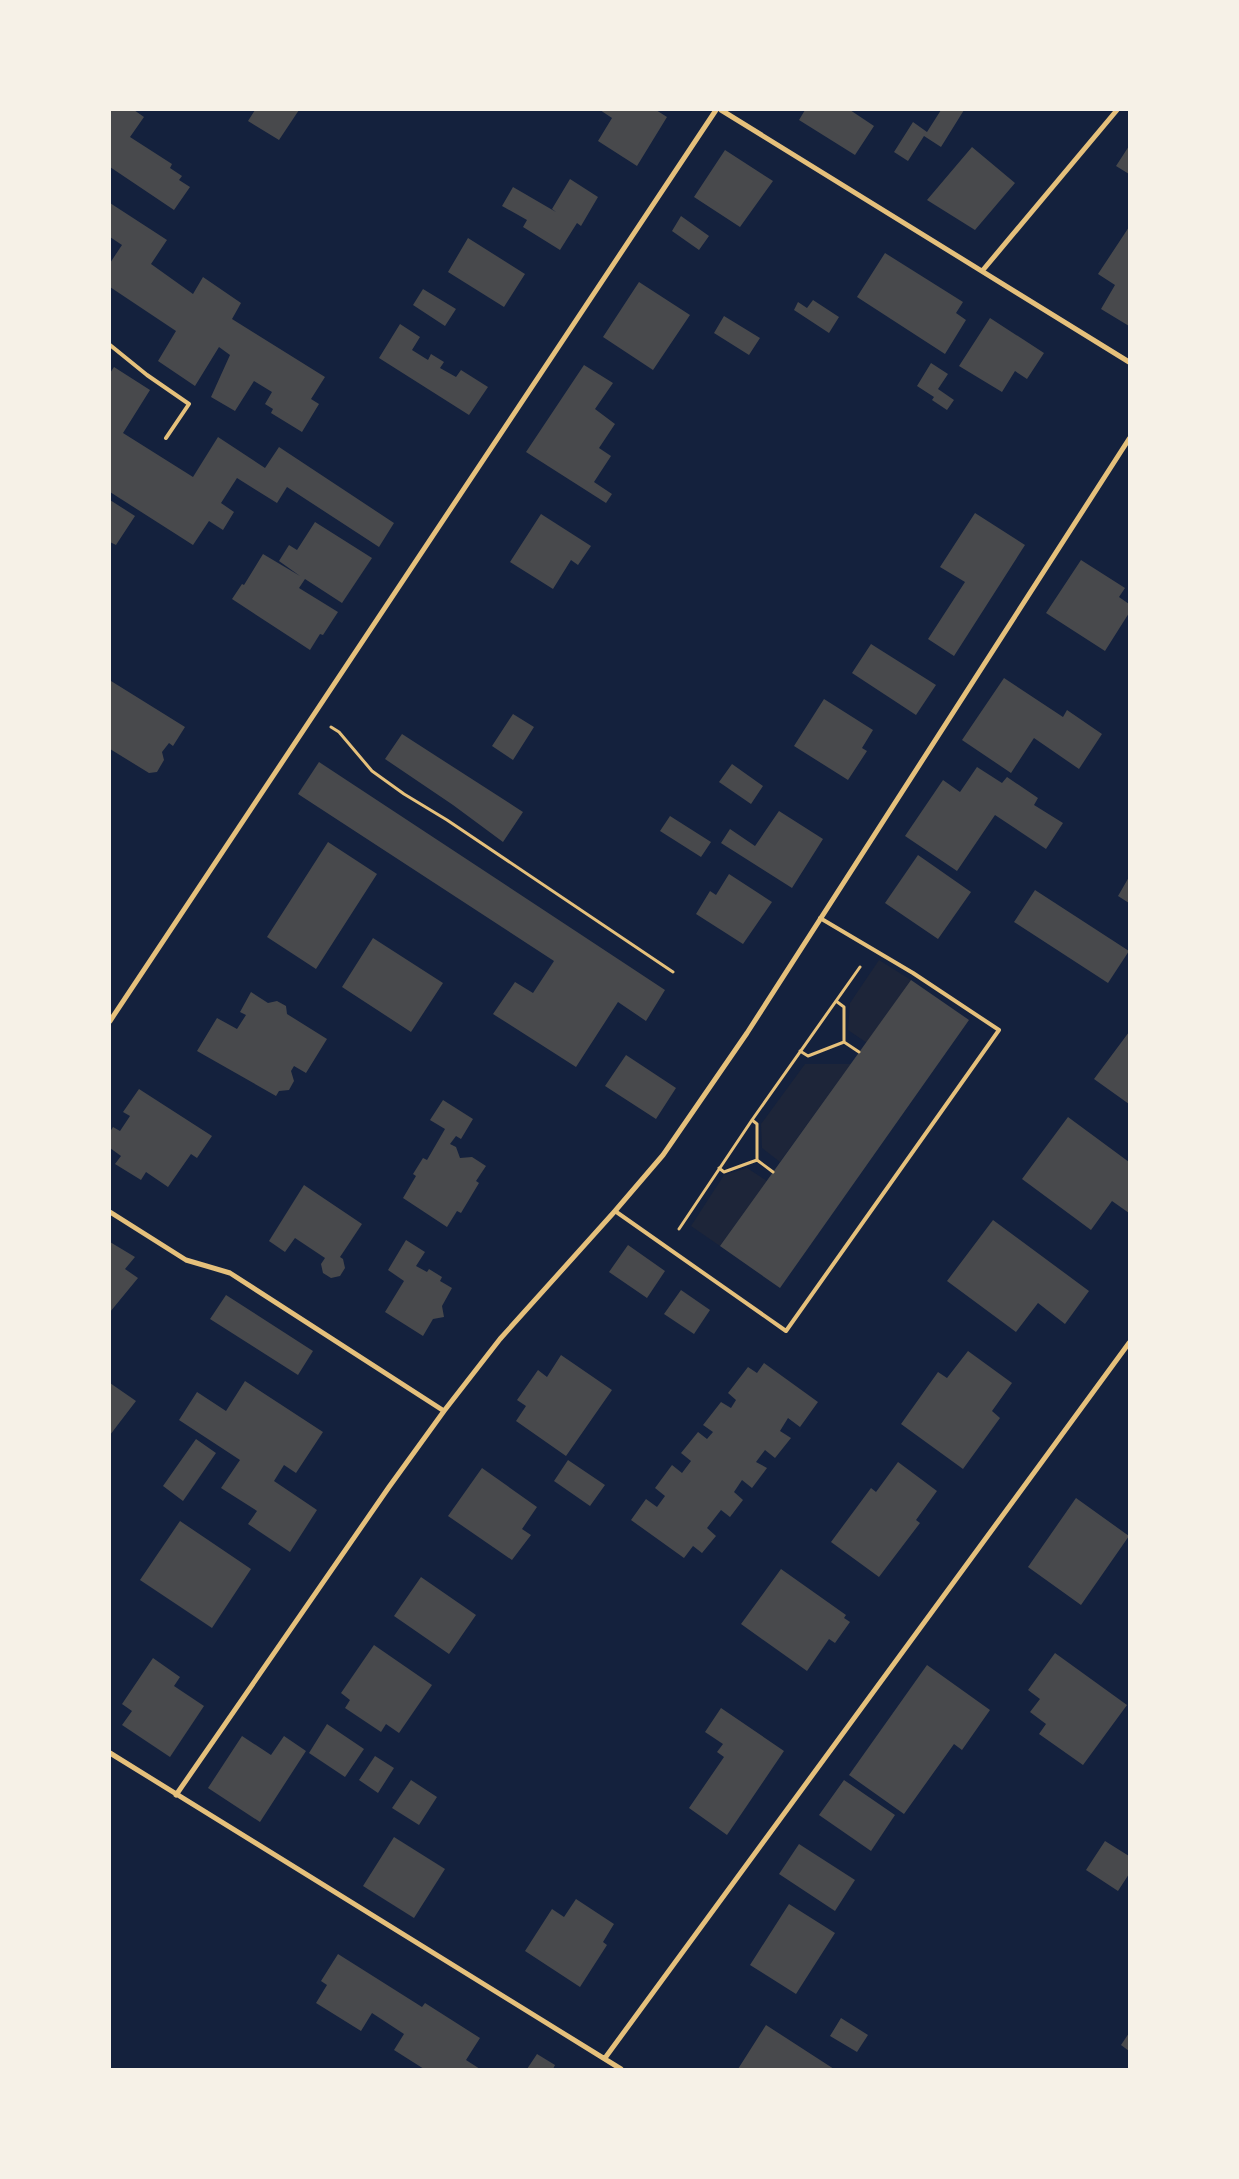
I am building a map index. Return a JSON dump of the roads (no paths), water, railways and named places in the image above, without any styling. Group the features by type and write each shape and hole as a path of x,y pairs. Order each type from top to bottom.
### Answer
{"street":[{"path":"110,1021 311,716 716,110"},
{"path":"722,110 1129,362"},
{"path":"983,270 1117,110"},
{"path":"176,1794 388,1486 444,1411 500,1338 615,1211 674,1139 747,1033 1129,439"},
{"path":"110,1212 186,1260 230,1273 444,1411"},
{"path":"605,2058 1129,1344"},
{"path":"110,1753 622,2069"}],"lane":[{"path":"110,345 147,375 189,404 166,438"},
{"path":"615,1211 786,1331 999,1030 913,973 820,918"}]}
